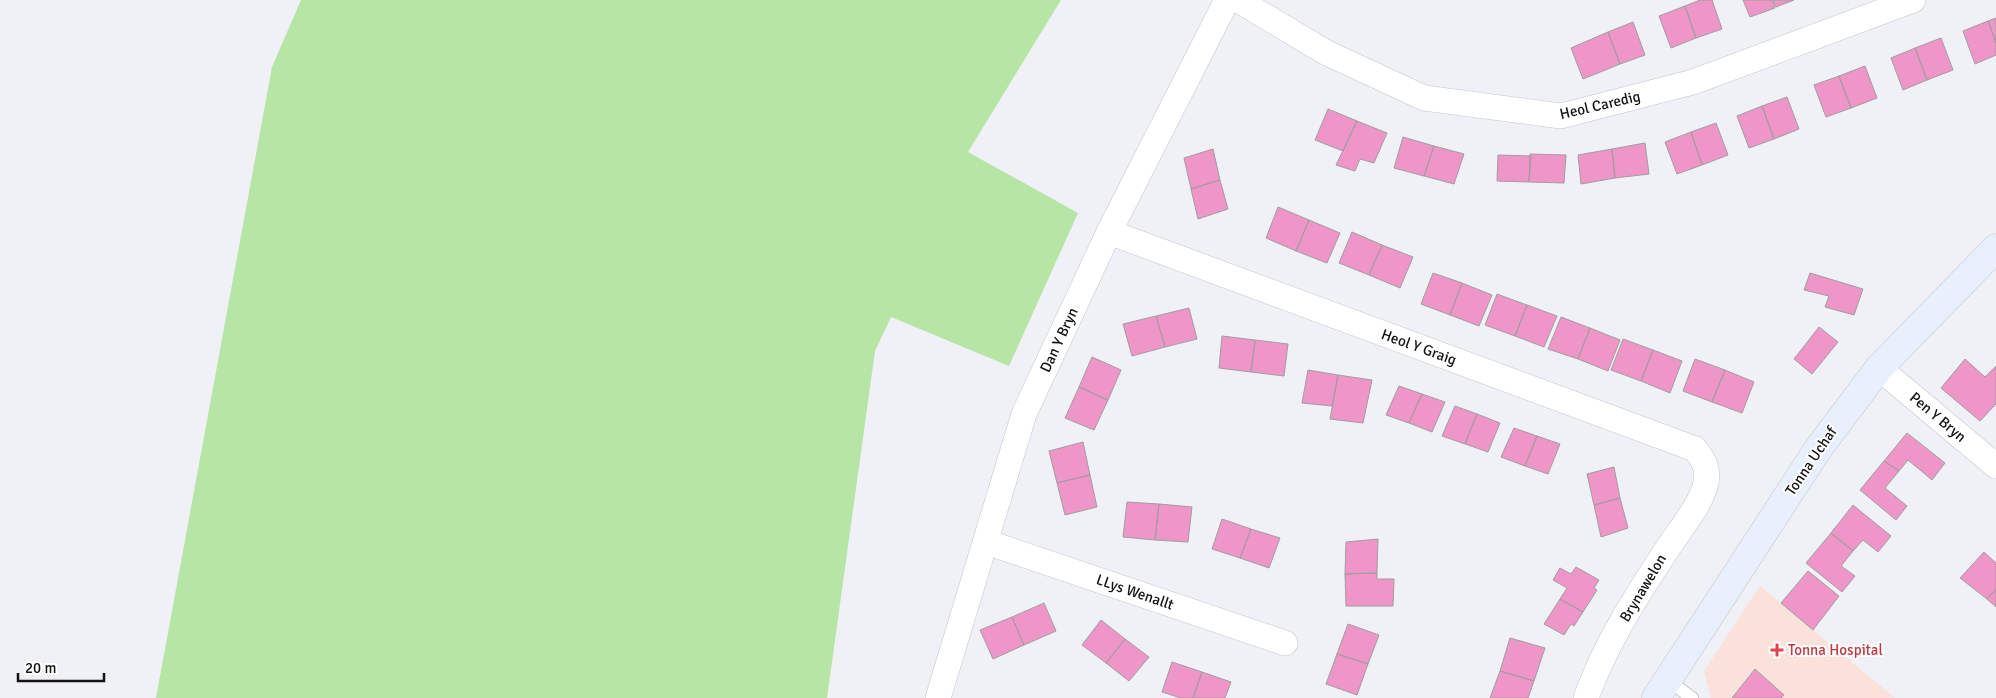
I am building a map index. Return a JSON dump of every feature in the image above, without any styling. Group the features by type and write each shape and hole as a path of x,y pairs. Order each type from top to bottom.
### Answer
{"main road":[{"name":"Tonna Uchaf","path":"1662,689 1818,449 1879,368 1996,248"}],"street":[{"name":"Dan Y Bryn","path":"938,698 1024,414 1109,232 1227,0"},
{"name":"Heol Caredig","path":"1238,0 1325,52 1424,98 1561,116 1693,82 1913,0"},
{"name":"Heol Y Graig","path":"1109,232 1695,449 1706,463 1706,482"},
{"name":"Pen Y Bryn","path":"1879,368 1996,466"},
{"name":"Brynawelon","path":"1586,698 1595,674 1630,607 1697,504 1706,482"},
{"name":"LLys Wenallt","path":"986,542 1285,643"}],"lane":[{"path":"1662,689 1692,698"}],"shaded area":[{"name":"Tonna Hospital","path":"1760,586 1895,698 1711,698 1704,671"}],"green space":[{"path":"301,0 1061,0 968,152 1078,213 1009,366 891,317 875,351 827,698 156,698 272,67"}],"building":[{"path":"1700,0 1712,0 1722,29 1696,38 1685,6"},
{"path":"1743,0 1772,0 1775,8 1750,17"},
{"path":"1773,0 1794,0 1776,7"},
{"path":"1685,6 1696,38 1671,48 1659,16"},
{"path":"1996,18 1996,43 1988,21"},
{"path":"1988,21 1996,43 1996,55 1975,64 1963,31"},
{"path":"1633,22 1645,55 1620,64 1608,32"},
{"path":"1608,32 1620,64 1583,79 1571,48"},
{"path":"1941,38 1953,70 1927,80 1915,48"},
{"path":"1915,48 1927,80 1903,90 1891,58"},
{"path":"1865,66 1877,98 1851,108 1839,76"},
{"path":"1839,76 1851,108 1826,117 1814,85"},
{"path":"1787,97 1799,129 1774,139 1762,106"},
{"path":"1762,106 1774,139 1749,148 1737,116"},
{"path":"1328,109 1357,121 1343,151 1315,140"},
{"path":"1357,121 1387,133 1374,163 1360,159 1355,171 1336,165"},
{"path":"1716,123 1728,155 1702,165 1691,132"},
{"path":"1691,132 1702,165 1677,174 1665,142"},
{"path":"1403,137 1434,146 1424,176 1394,168"},
{"path":"1645,143 1649,174 1615,178 1612,149"},
{"path":"1434,146 1464,154 1454,184 1424,176"},
{"path":"1213,149 1220,180 1191,189 1184,158"},
{"path":"1612,149 1615,178 1581,184 1578,155"},
{"path":"1530,154 1566,155 1564,183 1529,182"},
{"path":"1498,155 1531,156 1529,182 1497,181"},
{"path":"1220,180 1228,209 1198,219 1191,189"},
{"path":"1278,207 1309,220 1296,251 1266,238"},
{"path":"1309,220 1340,233 1327,263 1296,251"},
{"path":"1352,232 1382,245 1369,275 1339,263"},
{"path":"1382,245 1413,257 1400,288 1369,275"},
{"path":"1433,273 1462,283 1450,315 1421,304"},
{"path":"1810,273 1863,289 1854,315 1825,307 1829,296 1804,290"},
{"path":"1462,283 1492,295 1479,326 1450,315"},
{"path":"1497,294 1527,305 1515,336 1485,325"},
{"path":"1527,305 1557,316 1544,347 1515,336"},
{"path":"1189,308 1197,339 1165,347 1156,316"},
{"path":"1156,316 1165,347 1132,356 1123,324"},
{"path":"1561,317 1590,328 1578,359 1548,349"},
{"path":"1819,327 1838,342 1812,374 1794,359"},
{"path":"1590,328 1620,340 1608,371 1578,359"},
{"path":"1222,336 1255,340 1251,372 1219,368"},
{"path":"1623,339 1653,350 1641,381 1611,370"},
{"path":"1255,340 1288,344 1284,376 1251,372"},
{"path":"1653,350 1682,361 1670,393 1641,381"},
{"path":"1092,357 1121,370 1108,400 1079,387"},
{"path":"1695,359 1725,370 1712,402 1683,391"},
{"path":"1965,359 1985,377 1996,366 1996,404 1980,421 1941,388"},
{"path":"1308,370 1338,375 1332,406 1302,403"},
{"path":"1725,370 1754,382 1742,413 1712,402"},
{"path":"1338,375 1372,380 1363,423 1330,419"},
{"path":"1399,386 1422,394 1409,423 1386,415"},
{"path":"1079,387 1108,400 1094,430 1065,418"},
{"path":"1422,394 1445,402 1432,432 1409,423"},
{"path":"1455,406 1477,414 1465,444 1442,436"},
{"path":"1477,414 1500,423 1488,452 1465,444"},
{"path":"1514,428 1537,436 1525,466 1501,457"},
{"path":"1907,433 1945,463 1932,480 1908,460 1899,471 1884,461"},
{"path":"1537,436 1560,444 1548,474 1525,466"},
{"path":"1083,442 1090,475 1057,483 1049,451"},
{"path":"1884,461 1899,471 1885,488 1907,506 1896,520 1860,490"},
{"path":"1614,467 1620,498 1594,505 1587,474"},
{"path":"1090,475 1097,507 1065,515 1057,483"},
{"path":"1620,498 1628,528 1601,537 1594,505"},
{"path":"1127,502 1159,504 1155,540 1123,537"},
{"path":"1159,504 1192,507 1188,542 1155,540"},
{"path":"1853,505 1891,536 1878,552 1863,540 1853,551 1831,533"},
{"path":"1222,519 1251,529 1240,558 1212,549"},
{"path":"1251,529 1280,538 1269,568 1240,558"},
{"path":"1831,533 1853,551 1841,566 1855,576 1842,592 1806,563"},
{"path":"1378,539 1377,573 1345,574 1346,542"},
{"path":"1984,552 1996,563 1996,589 1987,599 1960,578"},
{"path":"1576,567 1599,580 1594,588 1597,590 1583,612 1560,599 1567,588 1553,580 1560,568 1571,574"},
{"path":"1808,571 1839,596 1813,630 1781,603"},
{"path":"1377,573 1377,579 1394,579 1393,606 1346,606 1345,574"},
{"path":"1996,589 1996,607 1987,599"},
{"path":"1560,599 1583,612 1574,626 1571,624 1564,635 1544,624"},
{"path":"1044,603 1056,631 1024,645 1012,617"},
{"path":"1012,617 1024,645 993,659 980,630"},
{"path":"1101,620 1125,639 1106,663 1082,645"},
{"path":"1348,624 1379,635 1368,664 1337,654"},
{"path":"1510,638 1545,648 1534,681 1500,671"},
{"path":"1125,639 1149,657 1129,681 1106,663"},
{"path":"1337,654 1368,664 1357,695 1326,684"},
{"path":"1172,662 1202,672 1193,698 1181,698 1162,692"},
{"path":"1755,669 1784,695 1781,698 1732,698"},
{"path":"1500,671 1534,681 1528,698 1490,698"},
{"path":"1202,672 1231,682 1225,698 1193,698"}],"place":[{"name":"Tonna Hospital","path":"1777,650"}]}
